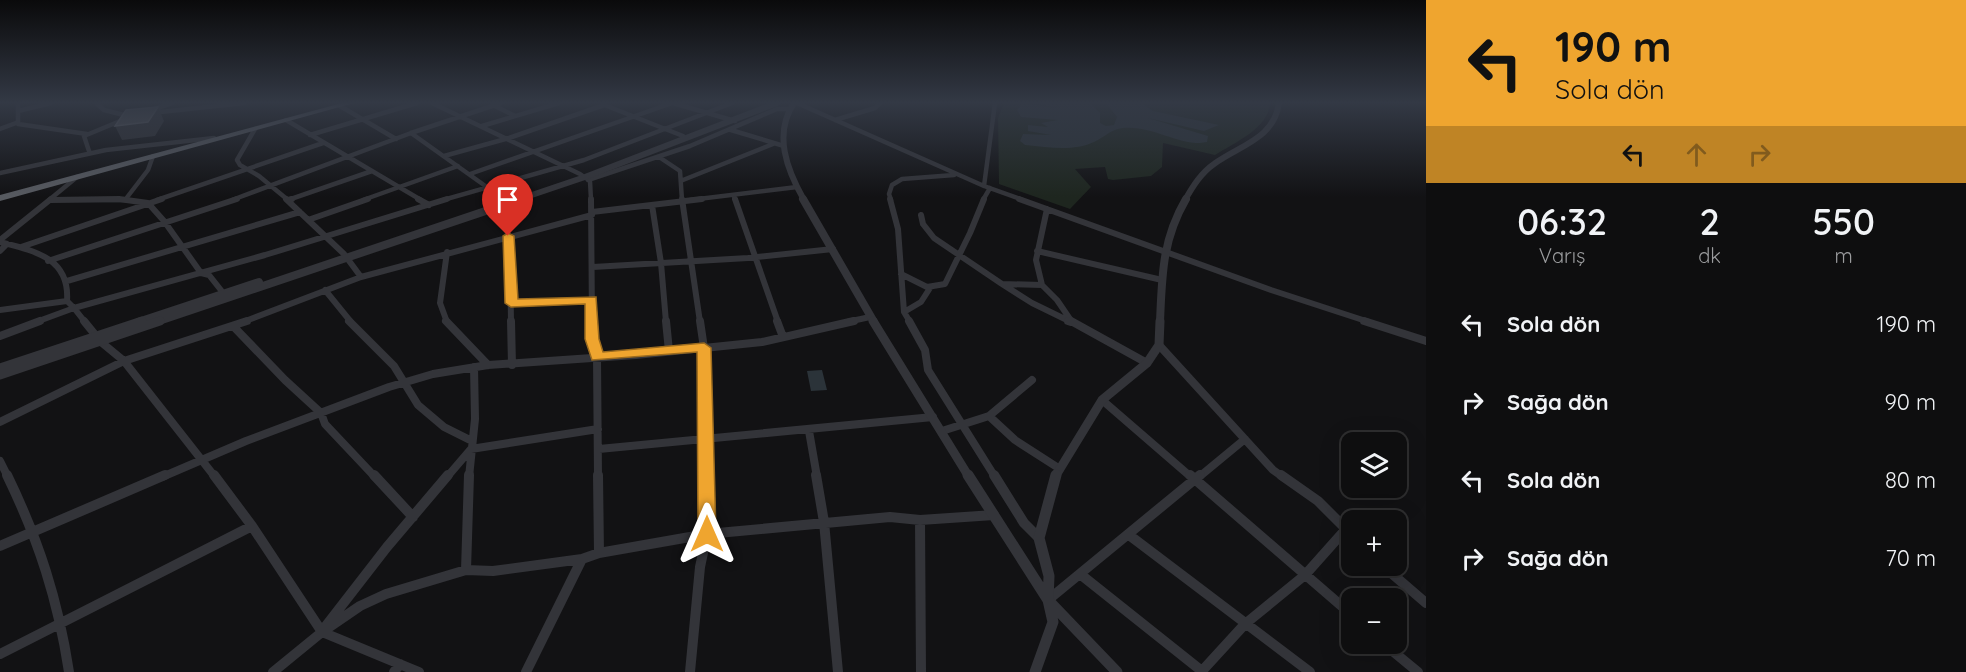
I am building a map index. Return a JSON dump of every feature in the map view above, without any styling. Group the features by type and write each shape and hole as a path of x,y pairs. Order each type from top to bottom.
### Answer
{"highway":[{"path":"0,197 227,134"},
{"path":"0,197 235,134"}],"street":[{"path":"86,134 84,141 89,151"},
{"path":"252,134 237,160 288,200 345,256 361,276"},
{"path":"387,134 396,139"},
{"path":"48,261 272,187 408,134"},
{"path":"413,134 488,186 505,201 512,365"},
{"path":"501,134 585,177 592,213 592,339 597,357 599,554"},
{"path":"444,156 519,134"},
{"path":"470,174 584,134"},
{"path":"0,336 74,308 325,237 488,186 564,165 650,134"},
{"path":"679,134 683,136"},
{"path":"585,177 688,134"},
{"path":"585,177 694,134"},
{"path":"0,368 99,339 505,201 659,157 719,134"},
{"path":"744,134 784,146"},
{"path":"783,134 784,146 797,187 870,317 1048,600 1117,672"},
{"path":"867,134 987,187 1281,294 1426,341"},
{"path":"901,274 918,285 930,288 945,284 960,257 987,187 992,134"},
{"path":"1035,672 1053,622 1048,600 1049,576 1039,537 1053,480 1102,400 1147,363 1159,345 1163,259 1177,214 1201,175 1261,134"},
{"path":"310,135 429,205"},
{"path":"0,173 89,151 214,138"},
{"path":"21,247 323,143"},
{"path":"682,180 773,144"},
{"path":"125,200 148,170 153,156"},
{"path":"659,157 680,171 682,201 704,348 707,534 700,567 690,672"},
{"path":"308,220 397,186 458,166"},
{"path":"288,200 372,171"},
{"path":"956,175 906,178 895,182 890,189 890,201 898,229 904,312 925,350 928,370 1027,528 1039,537"},
{"path":"0,251 2,242 77,177"},
{"path":"0,422 124,361 233,326 361,276 592,213 797,187"},
{"path":"734,196 783,338"},
{"path":"51,201 125,200 148,203 164,221 181,248 201,273 209,275 224,294"},
{"path":"652,205 661,263 669,351"},
{"path":"1047,209 1037,251 1037,271 1042,285 1057,300 1072,323"},
{"path":"67,281 300,212"},
{"path":"921,215 923,224 934,238 960,257 1032,303 1147,363"},
{"path":"2,242 28,249 57,267 67,281 67,301 99,339 124,361 202,460 252,525 322,632 397,668 419,672"},
{"path":"593,267 756,257 833,249"},
{"path":"1037,251 1162,280"},
{"path":"447,252 439,306 455,333 488,365"},
{"path":"0,375 224,294 345,256"},
{"path":"1002,284 1042,285"},
{"path":"904,312 921,302 930,288"},
{"path":"325,290 356,329 394,366 406,382 418,405 444,427 472,445 598,429"},
{"path":"511,303 592,300"},
{"path":"0,310 67,301"},
{"path":"0,546 202,460 321,413 433,374 488,365 512,365 704,348 783,338 870,317"},
{"path":"233,326 285,380 321,413 325,423 412,517"},
{"path":"1159,345 1273,470 1318,501 1341,524"},
{"path":"466,570 474,367"},
{"path":"942,432 989,416 1032,380"},
{"path":"1102,400 1341,605"},
{"path":"989,416 1015,440 1060,469"},
{"path":"599,449 707,436 809,431 933,417"},
{"path":"809,431 824,522 838,672"},
{"path":"1048,600 1245,439"},
{"path":"322,632 472,445"},
{"path":"0,461 33,532 62,624 69,672"},
{"path":"273,672 322,632 360,606 386,594 466,570 493,571 582,559 707,534 890,517 920,520 994,515"},
{"path":"920,520 921,672"},
{"path":"0,654 252,525"},
{"path":"1129,535 1310,672"},
{"path":"1080,574 1202,672 1245,624 1305,574 1341,540"},
{"path":"526,672 582,559"},
{"path":"1395,576 1426,603"},
{"path":"1396,654 1418,672"}],"shaded area":[{"path":"998,134 1248,134 1215,155 1163,143 1162,167 1151,176 1113,180 1108,179 1105,167 1075,169 1091,187 1070,209 999,184"},
{"path":"1023,134 1051,135 1047,134 1107,134 1094,142 1077,147 1025,145 1020,141"},
{"path":"1163,134 1208,136 1207,142 1181,140"},
{"path":"822,370 827,390 811,391 807,371"}],"route":[{"path":"508,236 511,303 592,300 592,339 597,357 704,348 707,534"}]}
